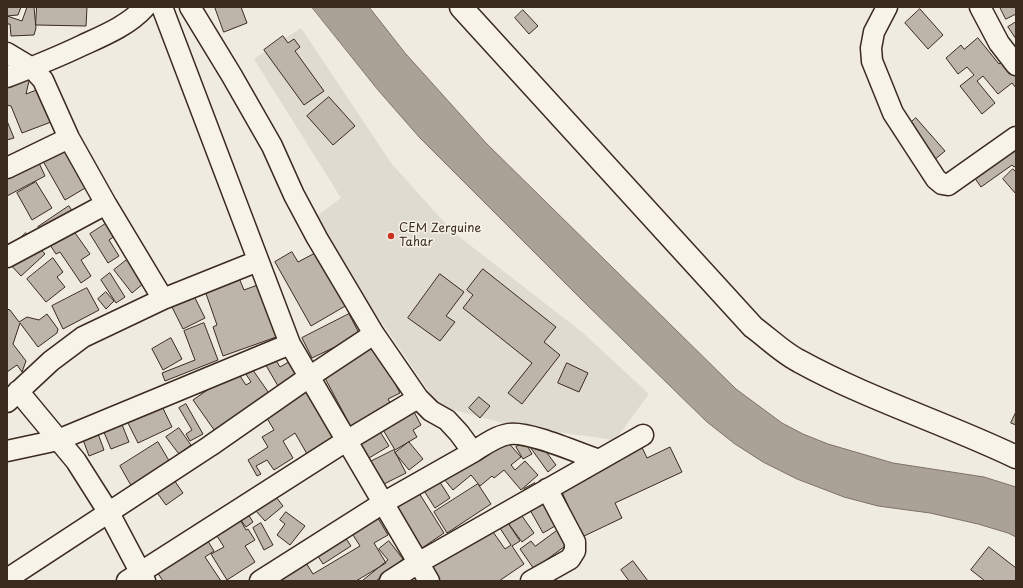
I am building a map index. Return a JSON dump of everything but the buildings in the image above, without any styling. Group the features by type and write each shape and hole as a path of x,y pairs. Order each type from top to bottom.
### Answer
{"main road":[{"path":"461,7 753,327 798,361 859,391 981,440 1016,457"}],"street":[{"path":"7,77 32,68 113,31 138,15 146,7 258,261 290,344 429,581"},
{"path":"190,7 272,146 294,196 374,334 418,398 432,411 447,420 460,433 473,452"},
{"path":"887,7 874,32 871,48 872,61 893,113 936,179 942,184 948,185 1016,137"},
{"path":"980,7 999,43 1016,65"},
{"path":"7,53 32,68 43,80 69,138 162,299"},
{"path":"7,168 69,138"},
{"path":"7,257 106,204"},
{"path":"258,261 162,299 83,337 50,361 13,396 58,440 76,461 109,513 137,578 346,440 418,398"},
{"path":"7,579 210,446 308,377 374,334"},
{"path":"7,451 58,440 290,344"},
{"path":"260,581 383,503 498,437 510,434 526,435 599,460"},
{"path":"390,581 418,563 643,434"},
{"path":"531,581 570,559 575,551 575,542 547,489"}],"shaded area":[{"path":"312,7 369,7 405,53 486,143 736,389 782,423 803,434 828,444 893,463 984,477 1016,487 1016,537 978,524 930,513 878,506 844,497 797,479 763,462 735,444 707,422 585,303 420,138 378,90"},
{"name":"CEM Zerguine Tahar","path":"301,28 391,163 453,232 582,332 649,394 615,440 514,426 439,406 325,240 313,219 341,198 254,59"}],"place":[{"name":"CEM Zerguine Tahar","path":"391,236"}]}
